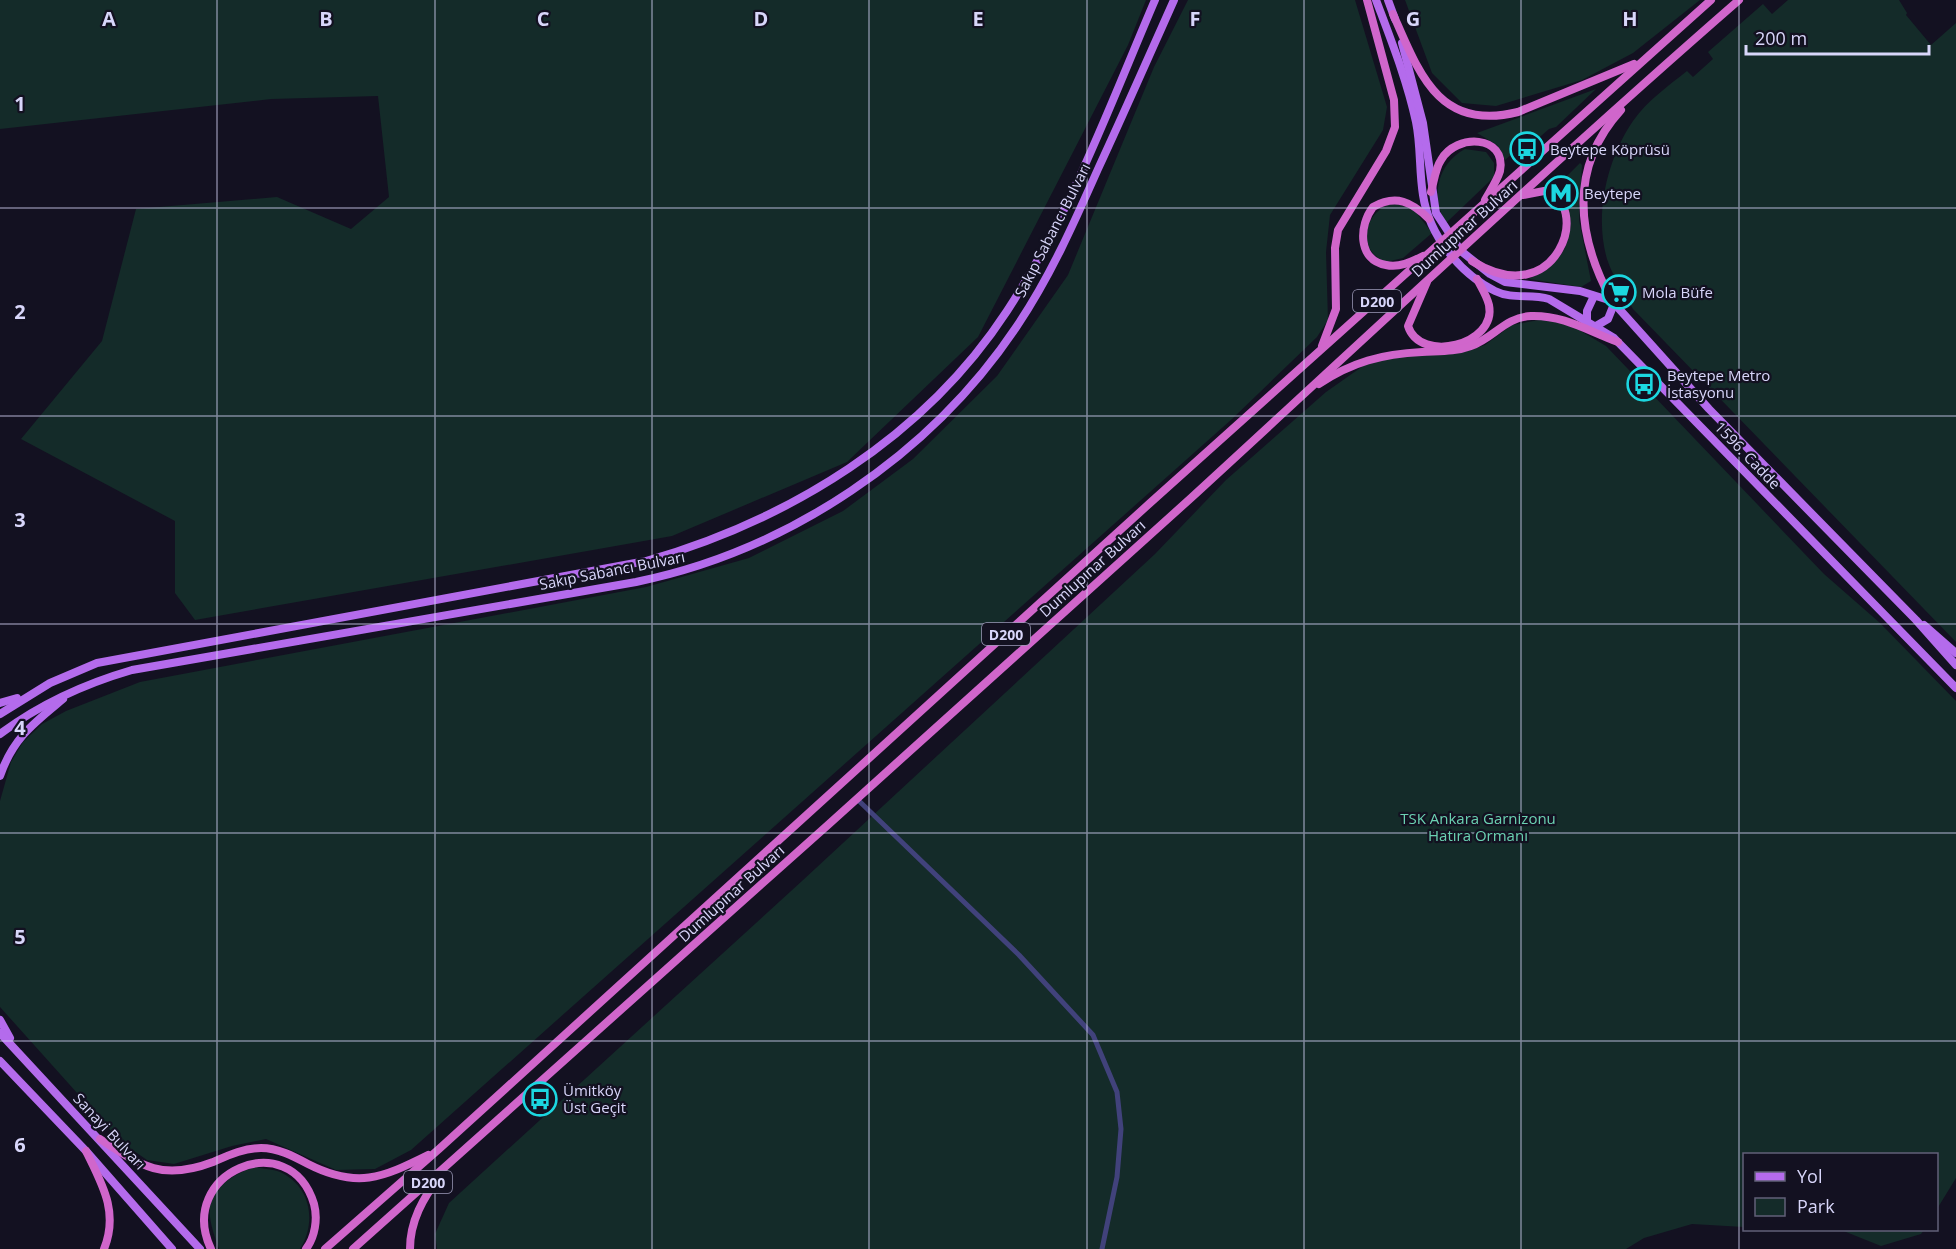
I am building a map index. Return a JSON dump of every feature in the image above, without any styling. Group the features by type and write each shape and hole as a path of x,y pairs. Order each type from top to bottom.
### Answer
{"highway":[{"path":"1320,352 1336,309 1335,248 1338,230 1386,151 1395,127 1394,100 1368,0"},
{"name":"Dumlupınar Bulvarı","path":"325,1249 439,1149 1711,0"},
{"name":"Dumlupınar Bulvarı","path":"353,1249 857,799 1632,93 1739,0"},
{"path":"1393,14 1425,80 1440,98 1468,115 1502,116 1518,112 1565,95 1645,59"},
{"path":"1613,303 1597,271 1587,241 1584,191 1596,142 1632,93"},
{"path":"1431,192 1441,159 1451,148 1464,141 1485,142 1494,150 1500,169 1480,209"},
{"path":"1472,261 1489,272 1517,278 1535,273 1561,250 1565,232 1565,209 1562,201 1544,191 1520,196"},
{"path":"1429,219 1413,204 1395,199 1387,201 1373,207 1368,214 1363,222 1363,238 1370,255 1383,265 1410,262 1434,250"},
{"path":"1430,276 1416,303 1408,326 1413,336 1429,346 1459,344 1481,330 1489,314 1489,305 1477,279"},
{"path":"1298,398 1360,361 1394,354 1457,351 1481,342 1507,322 1528,316 1563,319 1618,342"},
{"path":"100,1139 131,1160 160,1171 190,1170 234,1153 262,1148 280,1151 332,1175 349,1179 380,1177 439,1149"},
{"path":"86,1151 106,1192 110,1209 111,1223 104,1249"},
{"path":"410,1249 414,1221 420,1205 452,1160"},
{"path":"211,1249 205,1225 211,1193 231,1172 255,1163 272,1164 285,1168 296,1176 312,1197 316,1221 306,1249"}],"main road":[{"name":"Sakıp Sabancı Bulvarı","path":"0,714 34,691 97,663 646,561 685,550 741,528 843,475 926,405 969,360 1006,312 1069,199 1155,0"},
{"name":"Sakıp Sabancı Bulvarı","path":"0,734 32,711 76,689 158,664 656,578 695,567 753,544 801,521 858,488 888,464 972,384 1017,327 1046,280 1074,223 1174,0"},
{"path":"1376,0 1414,113 1423,195 1429,219 1472,261 1505,282 1562,288 1613,303 1608,320 1596,326"},
{"path":"1388,0 1417,92 1438,227"},
{"name":"1596. Cadde","path":"1438,227 1464,268 1477,279 1506,296 1549,299 1587,320 1618,342 1956,688"},
{"path":"1587,320 1587,311 1594,296"},
{"name":"1596. Cadde","path":"1613,303 1709,409 1916,620 1956,665"},
{"name":"1596. Cadde","path":"1916,620 1933,631 1956,653"},
{"path":"0,776 13,745 25,731 76,689"},
{"path":"0,703 34,691"},
{"path":"0,1020 17,1052"},
{"name":"Sanayi Bulvarı","path":"0,1033 200,1249"},
{"name":"Sanayi Bulvarı","path":"0,1061 86,1151 172,1249"}],"street":[{"path":"857,799 1019,955 1093,1035 1117,1092 1121,1129 1117,1177 1102,1249"}],"green space":[{"path":"0,0 1146,0 1128,45 978,337 847,462 672,536 195,620 175,593 175,521 21,439 102,341 136,209 277,197 351,229 389,197 378,96 271,99 0,129"},
{"path":"1188,0 1355,0 1387,107 1383,130 1330,215 1326,252 1328,320 1317,337 1232,419 411,1150 375,1169 336,1170 266,1139 232,1146 174,1164 147,1160 121,1142 0,1007 0,801 11,762 23,742 42,724 66,711 140,682 646,587 749,558 843,511 913,459 997,376 1068,275 1154,67"},
{"path":"1405,0 1700,0 1633,53 1582,80 1496,106 1462,103 1432,73"},
{"path":"1788,0 1899,0 1906,15 1931,45 1956,23 1956,642 1633,309 1615,279 1607,259 1602,224 1605,188 1616,152 1633,121 1665,88 1687,71 1693,77 1713,59 1708,52 1763,4 1772,14"},
{"path":"1596,89 1556,127 1549,129 1519,155 1515,151 1505,160 1497,145 1477,133"},
{"path":"1465,149 1486,152 1494,163 1494,177 1446,223 1438,203 1439,182 1448,163"},
{"path":"1580,163 1582,165 1579,220 1591,281 1581,287 1529,279 1558,258 1565,248 1568,237 1564,202 1558,193 1544,188 1559,177 1563,180"},
{"path":"1396,203 1415,211 1432,233 1403,258 1386,262 1376,256 1370,248 1367,229 1377,212 1385,206"},
{"name":"TSK Ankara Garnizonu Hatıra Ormanı","path":"1544,319 1569,324 1606,346 1824,574 1880,623 1956,701 1956,1178 1938,1207 1938,1153 1743,1153 1743,1227 1692,1224 1644,1238 1626,1249 437,1249 435,1234 449,1203 802,881 1155,554 1226,480 1326,392 1373,359 1464,352 1485,345 1512,325"},
{"path":"256,1167 280,1172 299,1186 304,1195 309,1216 305,1239 300,1249 219,1249 210,1217 212,1199 228,1180"},
{"path":"1844,1231 1923,1231 1921,1234 1881,1246"}],"place":[{"name":"Beytepe Köprüsü","path":"1527,149"},
{"name":"Beytepe","path":"1561,193"},
{"name":"Mola Büfe","path":"1619,292"},
{"name":"Beytepe Metro İstasyonu","path":"1644,384"},
{"name":"Ümitköy Üst Geçit","path":"540,1099"}]}
